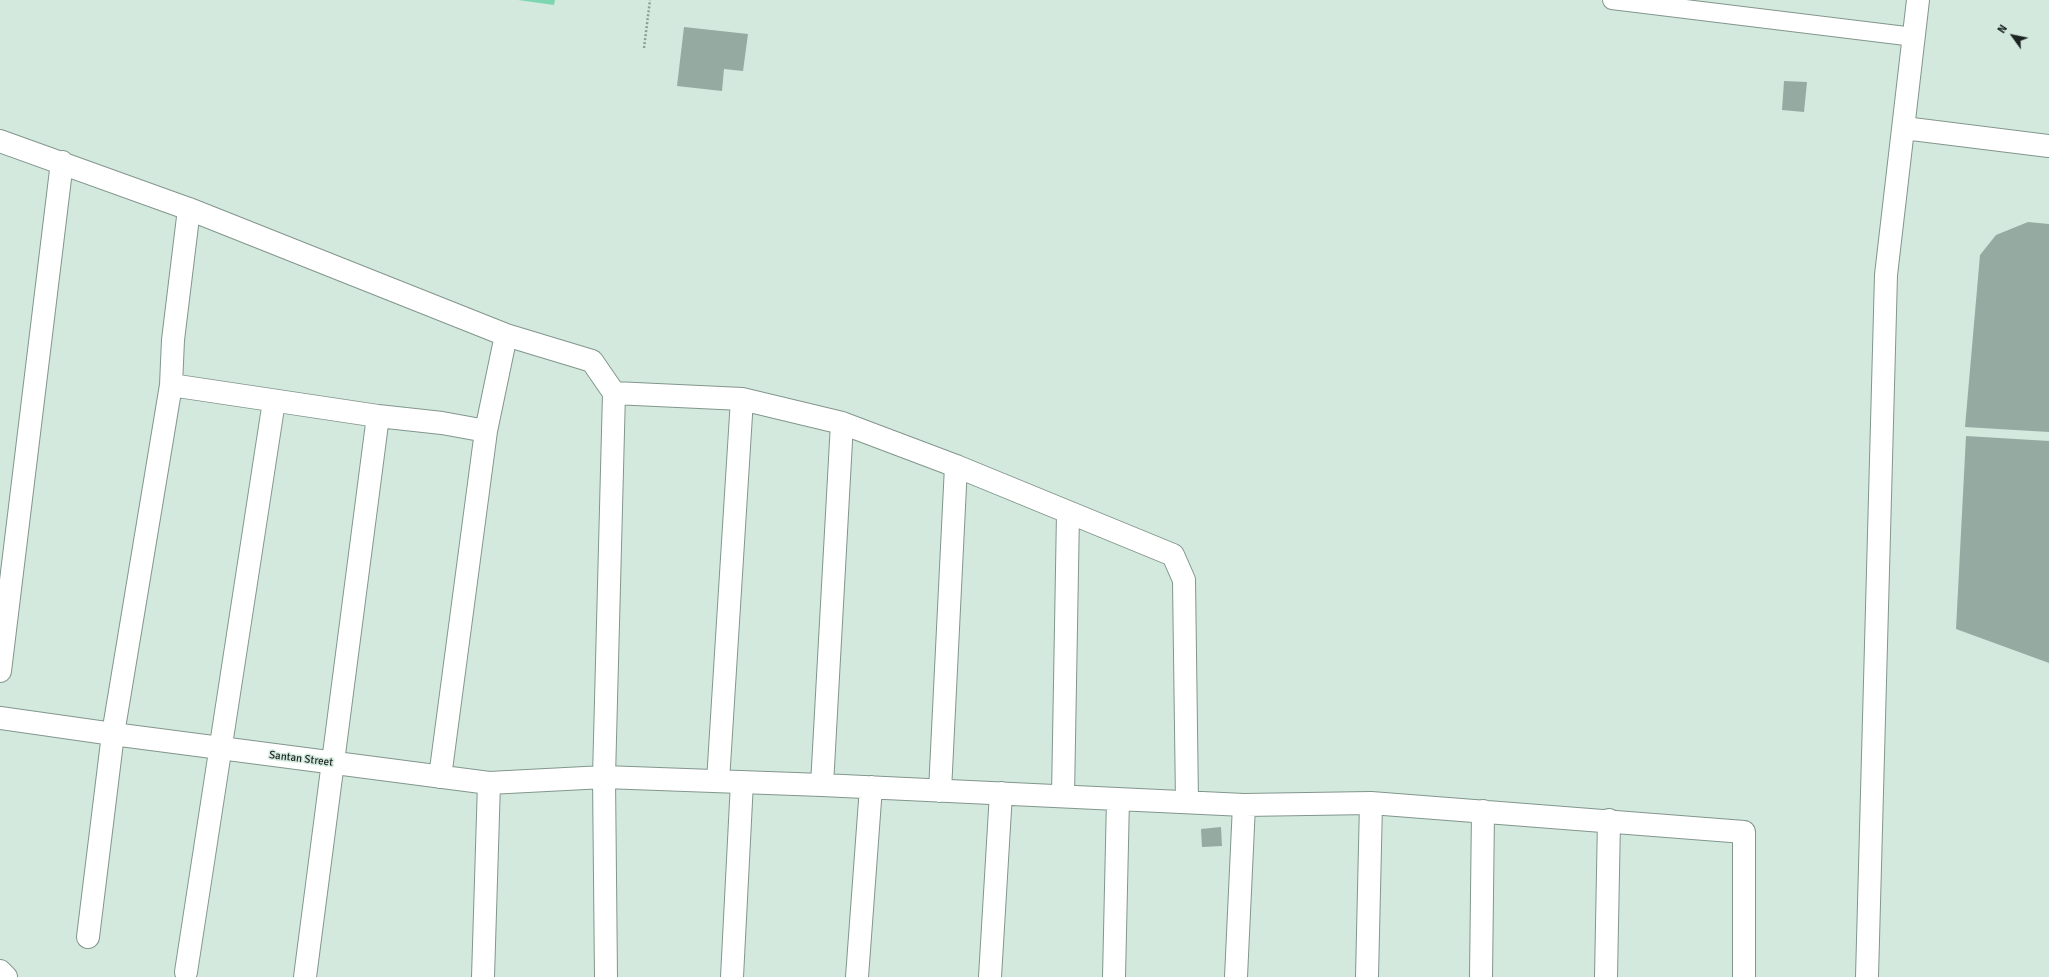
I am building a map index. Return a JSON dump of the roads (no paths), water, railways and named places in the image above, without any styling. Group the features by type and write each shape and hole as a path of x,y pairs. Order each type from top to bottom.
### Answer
{"street":[{"path":"1867,977 1886,275 1918,0"},
{"path":"1904,128 2049,146"},
{"path":"0,140 189,209 506,334 592,361 614,393 604,777 606,977"},
{"path":"0,671 62,162"},
{"path":"88,937 112,734 171,385 173,340 189,209"},
{"path":"440,777 486,431 506,334"},
{"path":"171,385 378,416 442,423 486,431"},
{"path":"614,393 742,399 842,423 956,466 1173,555 1184,580 1187,802"},
{"path":"718,781 742,399"},
{"path":"186,972 274,400"},
{"path":"305,977 331,763 378,416"},
{"path":"822,785 842,423"},
{"path":"940,791 956,466"},
{"path":"1063,796 1068,512"},
{"name":"Santan Street","path":"0,718 221,749 489,783 604,777 871,787 1244,805 1371,803 1609,820 1744,832 1744,977"},
{"path":"732,977 742,782"},
{"path":"483,977 489,783"},
{"path":"857,977 871,787"},
{"path":"990,977 1001,793"},
{"path":"1114,977 1118,799"},
{"path":"1367,977 1371,803"},
{"path":"1236,977 1244,805"},
{"path":"1481,977 1483,811"},
{"path":"1606,977 1609,820"},
{"path":"0,971 6,977"}],"lane":[{"path":"1616,0 1914,37"}]}
